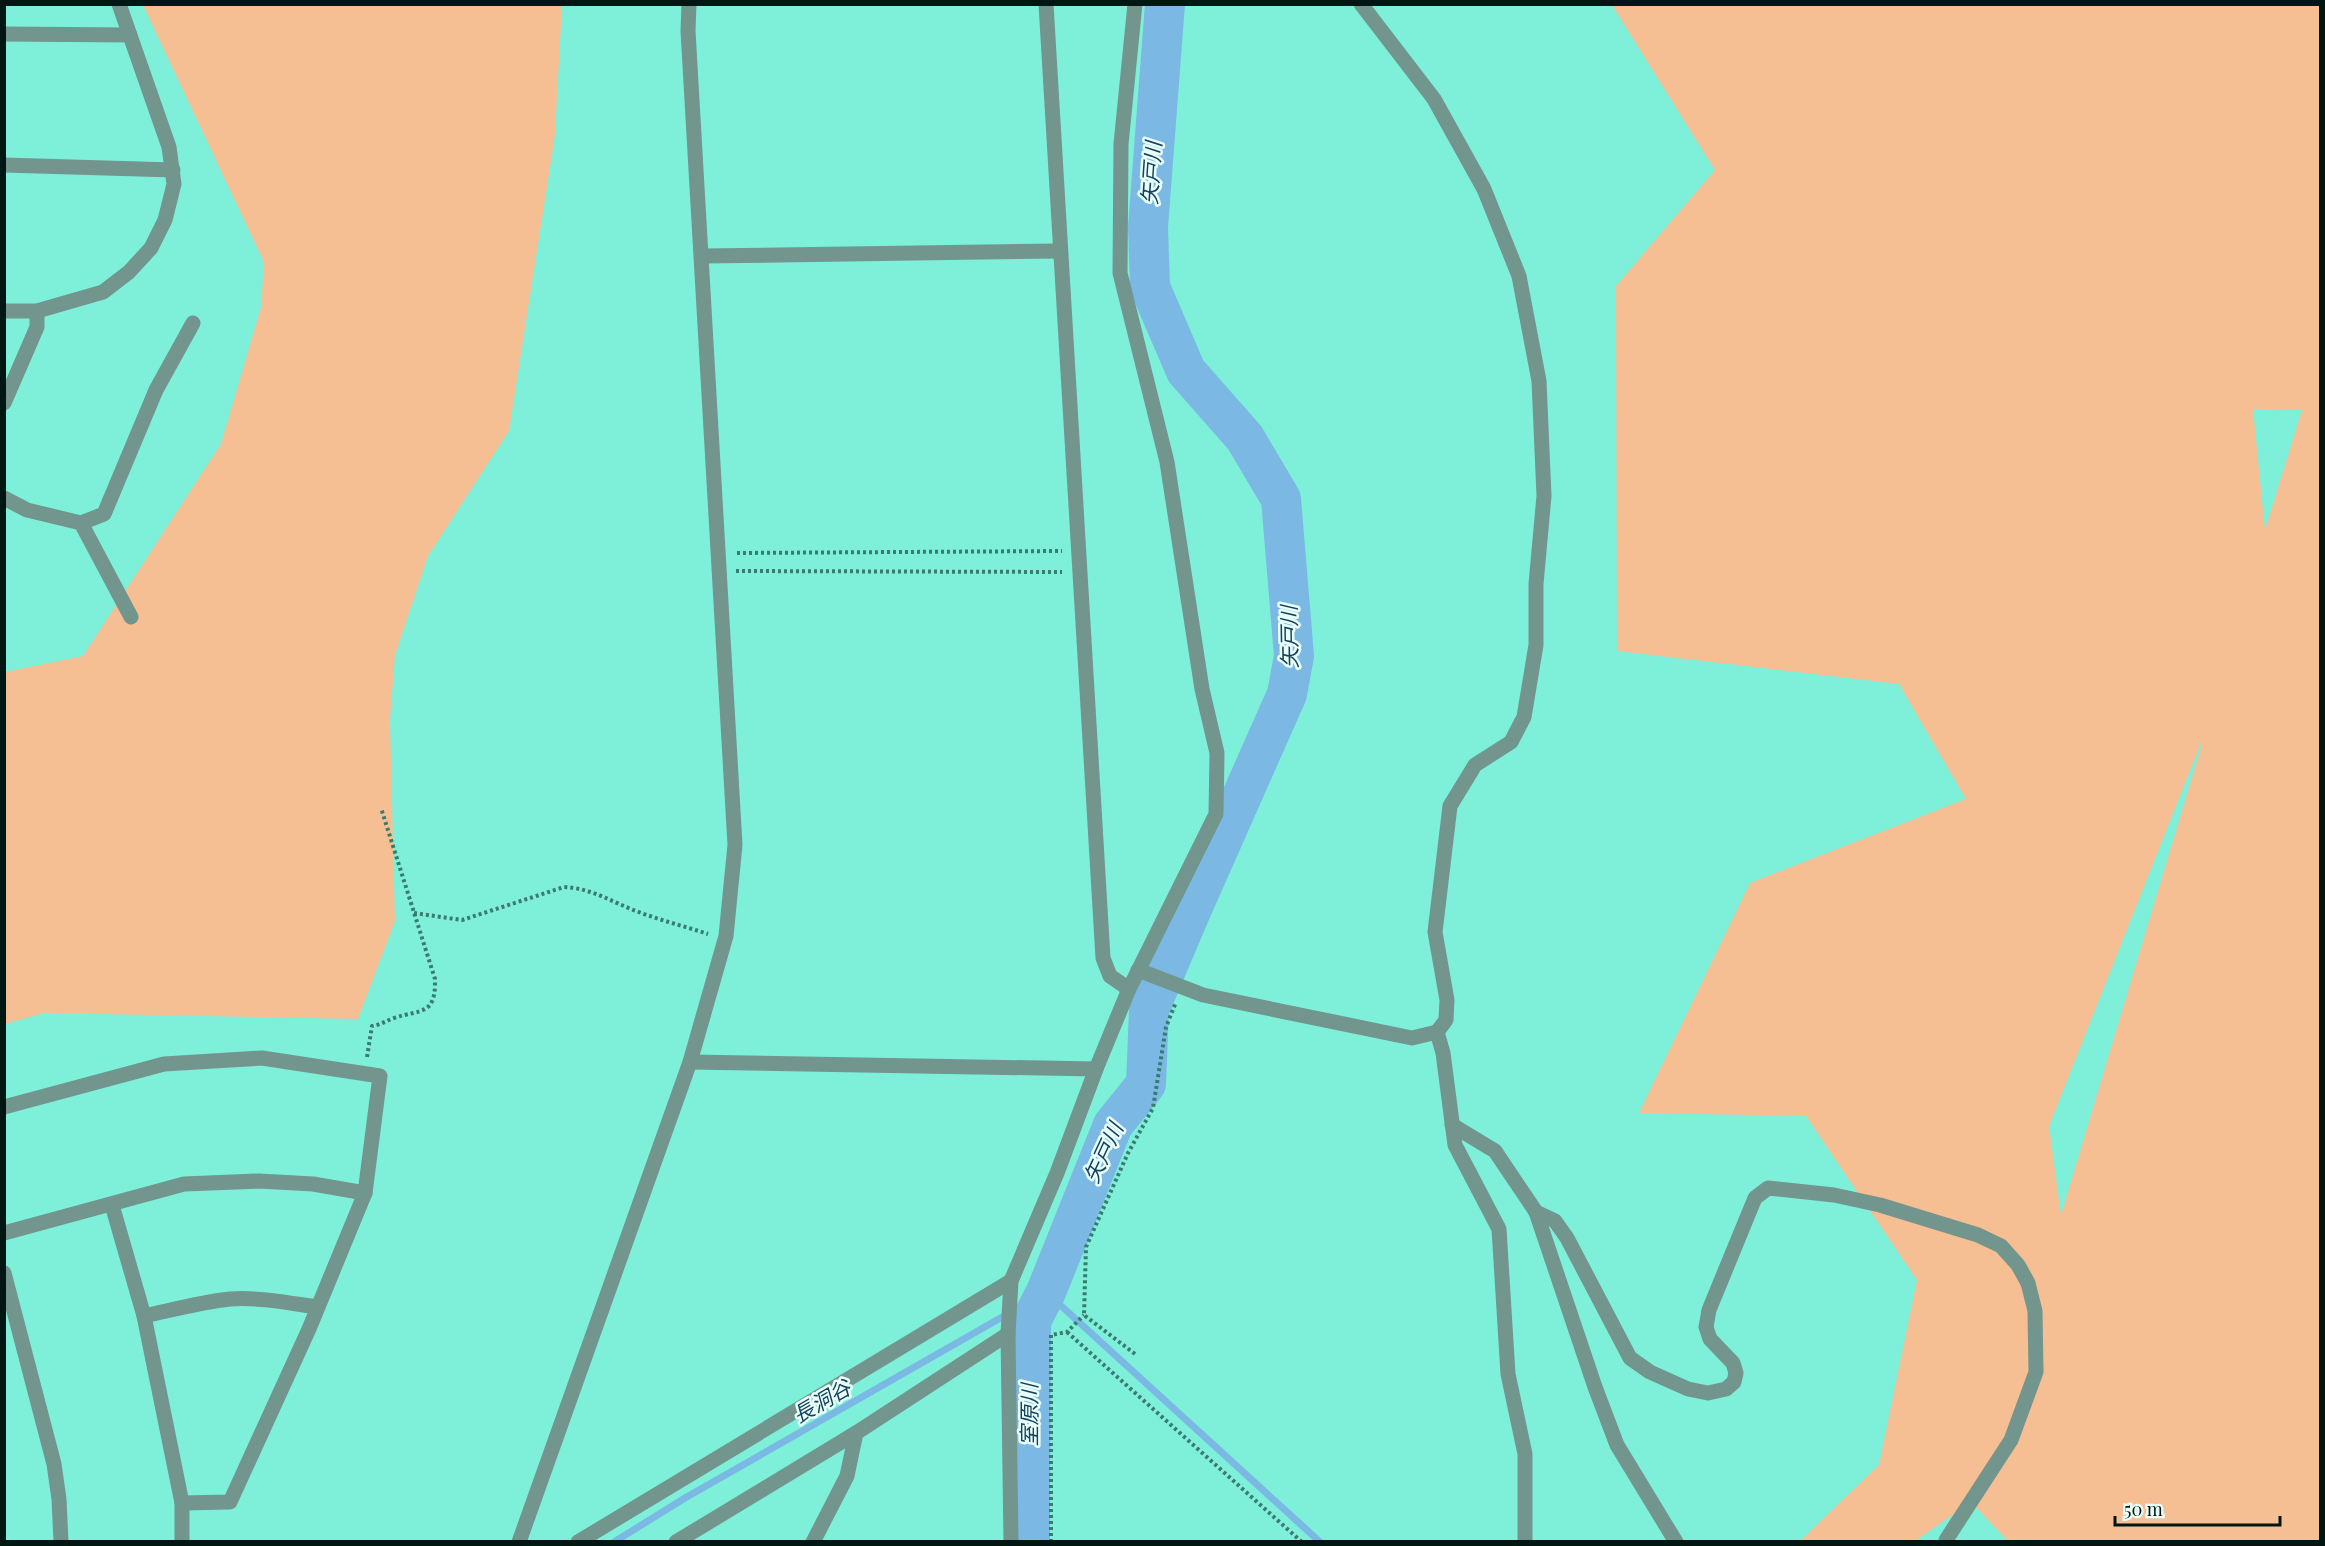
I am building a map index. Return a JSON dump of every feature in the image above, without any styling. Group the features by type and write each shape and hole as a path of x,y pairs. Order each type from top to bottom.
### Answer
{"street":[{"path":"4,311 37,311 103,292 129,272 150,248 165,220 174,184 169,147 119,4"},
{"path":"519,1542 690,1062 726,936 735,845 688,4"},
{"path":"1046,4 1103,958 1110,976 1129,989"},
{"path":"1011,1542 1008,1334 1011,1281 1058,1173 1096,1069 1129,989 1216,814 1217,753 1202,689 1167,462 1120,273 1121,144 1135,4"},
{"path":"1138,970 1203,995 1412,1038 1437,1032 1446,1020 1447,1000 1435,932 1450,806 1475,765 1511,742 1524,717 1536,645 1536,584 1544,496 1539,381 1519,276 1484,189 1434,99 1361,4"},
{"path":"4,33 130,34"},
{"path":"4,165 173,170"},
{"path":"702,256 1060,251"},
{"path":"4,404 37,327 37,311"},
{"path":"4,498 27,510 81,523 104,514 156,390 193,323"},
{"path":"81,523 131,617"},
{"path":"1437,1032 1443,1053 1455,1146 1498,1229 1508,1374 1525,1454 1525,1542"},
{"path":"4,1107 164,1064 262,1058 380,1076 365,1192 317,1307 230,1502 182,1503"},
{"path":"690,1062 1096,1069"},
{"path":"1452,1125 1495,1151 1536,1212 1617,1445 1676,1542"},
{"path":"4,1233 184,1184 226,1181 313,1184 365,1192"},
{"path":"1536,1212 1555,1221 1567,1238 1630,1358 1650,1372 1688,1389 1708,1393 1726,1389 1734,1382 1736,1373 1733,1363 1710,1339 1706,1327 1709,1310 1755,1198 1768,1188 1834,1195 1880,1205 1978,1235 2001,1246 2018,1265 2028,1283 2035,1311 2036,1372 2011,1440 1946,1540"},
{"path":"112,1205 144,1317 182,1503 182,1542"},
{"path":"4,1273 54,1464 59,1499 61,1542"},
{"path":"578,1542 1011,1281"},
{"path":"144,1317 231,1299 262,1300 317,1307"},
{"path":"676,1542 856,1433 1008,1334"},
{"path":"813,1542 847,1476 856,1433"}],"path":[{"path":"720,554 1078,551"},
{"path":"720,571 1080,572"},
{"path":"365,1073 372,1026 426,1010 436,992 435,979 381,808"},
{"path":"414,914 462,920 564,887 577,888 637,911 709,934 726,936"},
{"path":"1051,1542 1050,1335 1067,1332 1084,1315 1086,1247 1128,1153 1154,1108 1166,1027 1179,986"},
{"path":"1084,1315 1135,1354"},
{"path":"1067,1332 1302,1542"}],"shaded area":[{"path":"143,5 562,5 555,135 509,431 428,556 395,655 390,720 395,921 358,1019 44,1013 5,1024 5,672 83,656 221,444 261,307 264,262"},
{"path":"1612,5 2320,5 2320,1541 2008,1541 1971,1502 1915,1541 1800,1541 1879,1465 1917,1280 1806,1116 1639,1113 1750,883 1966,799 1899,684 1617,651 1616,286 1715,170","holes":["2253,409 2302,410 2265,530","2202,744 2061,1215 2049,1126"]}],"waterway":[{"name":"矢戸川","path":"1030,1542 1031,1321 1046,1292 1113,1125 1146,1084 1149,1010 1287,694 1294,656 1281,499 1245,438 1186,371 1150,287 1148,227 1165,4"},
{"name":"長洞谷","path":"614,1542 685,1498 1046,1292 1320,1542"}],"water label":[{"name":"室原川","path":"1030,1415"}]}
